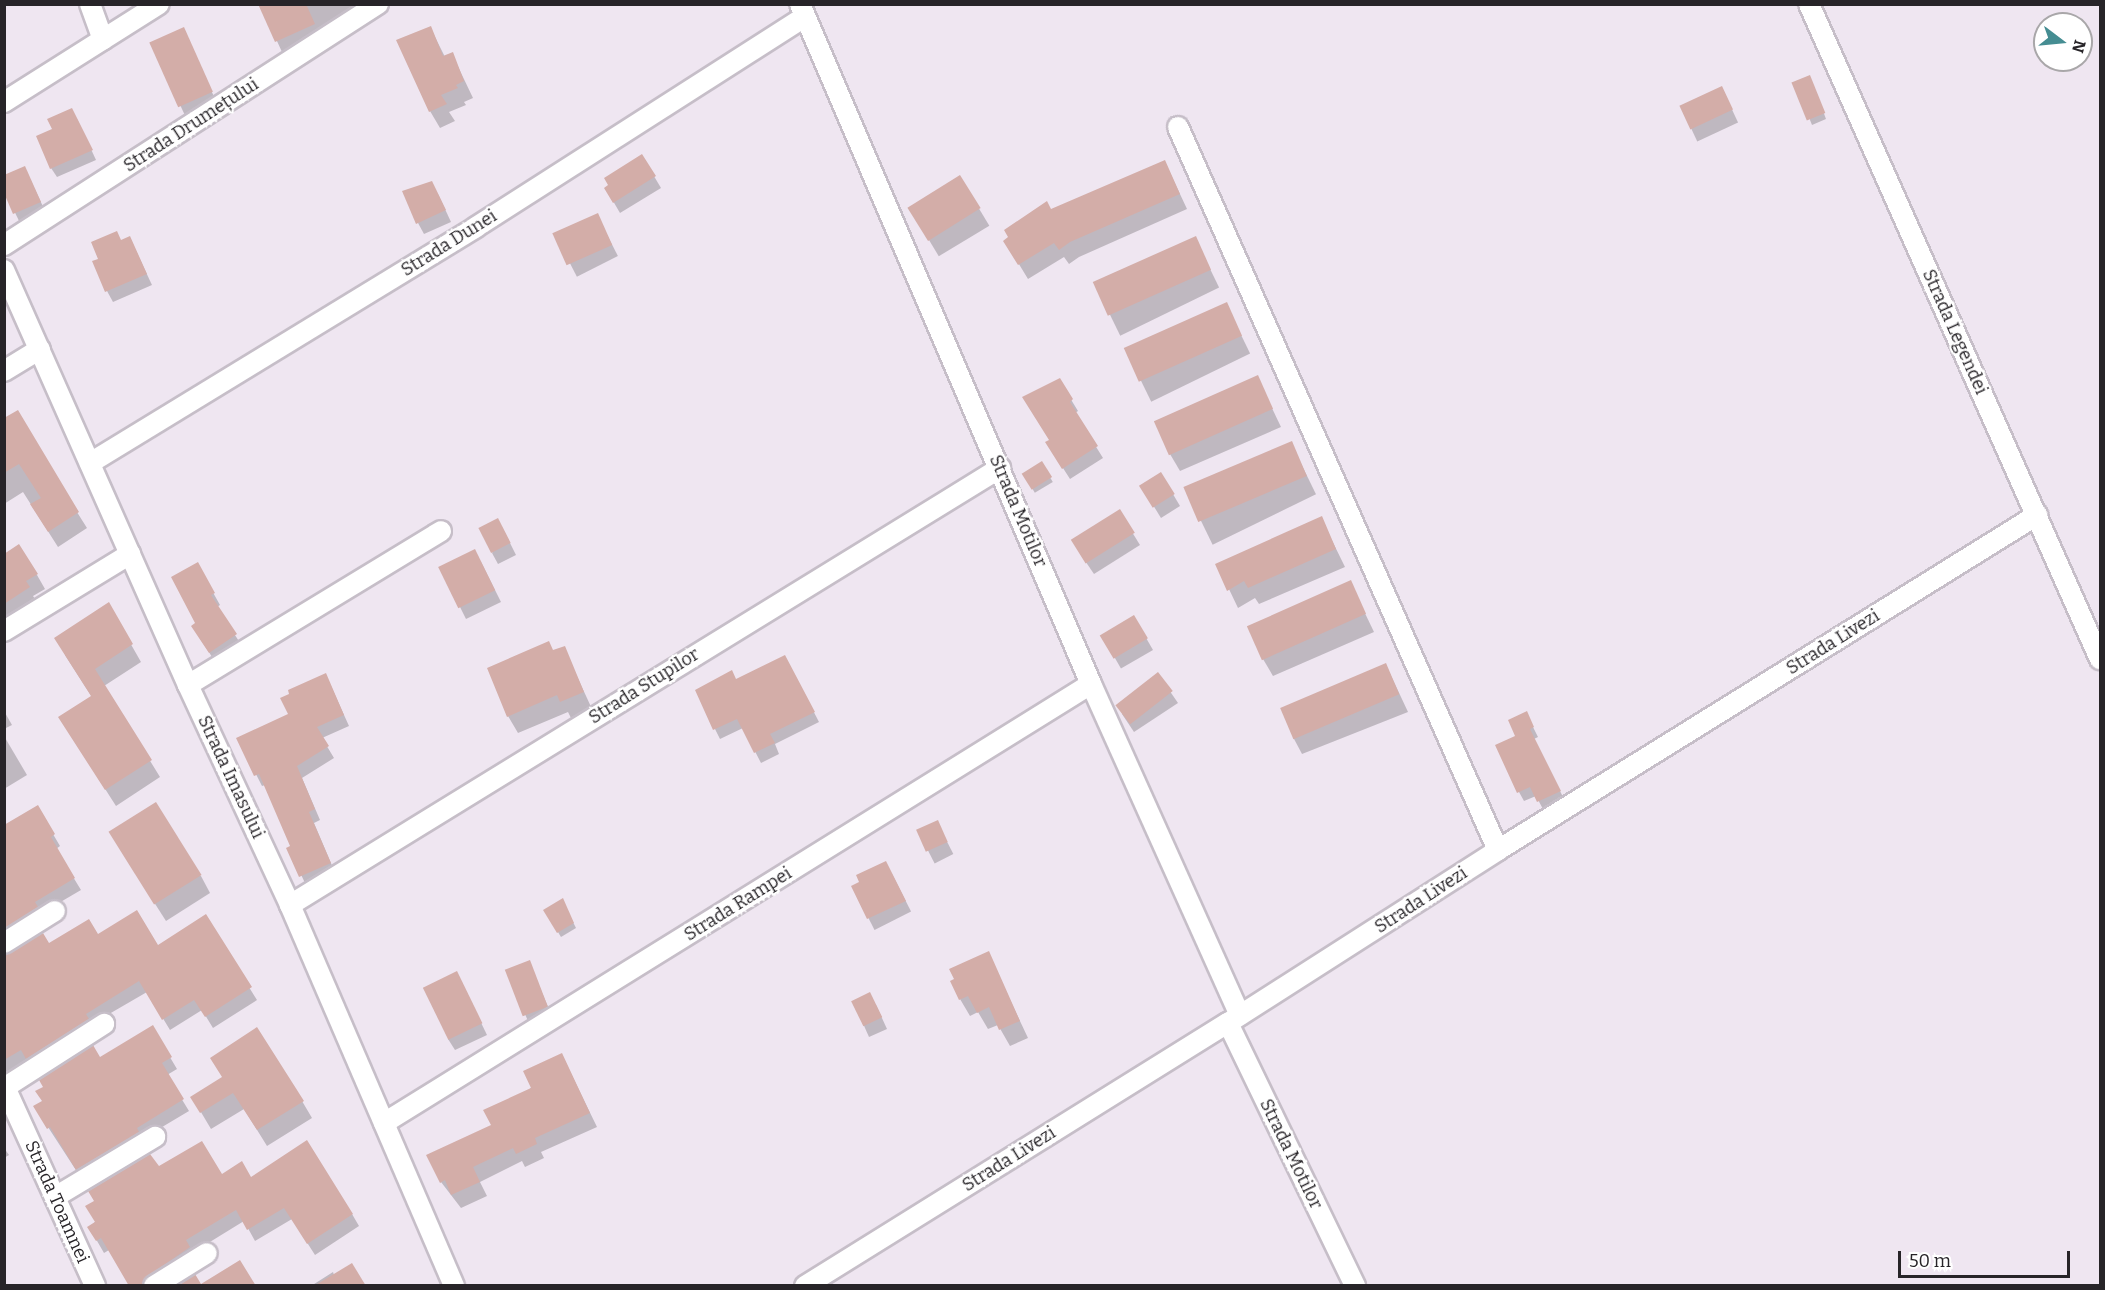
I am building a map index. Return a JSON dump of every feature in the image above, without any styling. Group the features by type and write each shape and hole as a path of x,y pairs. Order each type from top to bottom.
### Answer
{"street":[{"path":"90,4 103,39"},
{"path":"4,102 159,4"},
{"name":"Strada Drumețului","path":"4,245 378,4"},
{"name":"Strada Legendei","path":"1809,4 2100,659"},
{"name":"Strada Dunei","path":"90,463 476,227 802,11"},
{"name":"Strada Motilor","path":"802,11 1000,468 1234,1019 1355,1286"},
{"path":"1178,127 1498,850"},
{"name":"Strada Imasului","path":"4,270 188,685 290,905 454,1286"},
{"path":"4,371 40,349"},
{"name":"Strada Stupilor","path":"290,905 1000,468"},
{"name":"Strada Livezi","path":"805,1286 1234,1019 1498,850 2037,515"},
{"path":"188,685 441,531"},
{"path":"4,631 130,554"},
{"name":"Strada Rampei","path":"384,1123 1091,684"},
{"path":"4,943 55,910"},
{"path":"5,1087 104,1024"},
{"name":"Strada Toamnei","path":"5,1087 95,1286"},
{"path":"55,1197 155,1137"},
{"path":"154,1286 207,1253"}],"building":[{"path":"258,4 306,4 315,24 275,42"},
{"path":"431,26 443,56 453,52 464,81 456,85 458,88 441,95 447,104 429,112 396,40"},
{"path":"184,27 213,92 178,107 149,42"},
{"path":"1810,75 1825,113 1807,121 1791,82"},
{"path":"1722,86 1733,110 1690,129 1679,106"},
{"path":"72,108 93,150 50,169 36,136 52,129 47,119"},
{"path":"642,154 656,176 613,203 604,188 608,185 604,178"},
{"path":"1165,160 1180,194 1070,242 1059,250 1054,243 1018,265 1003,241 1008,237 1004,230 1047,201 1051,209"},
{"path":"25,166 41,202 13,214 4,193 4,175"},
{"path":"960,175 981,208 928,241 907,208"},
{"path":"432,181 446,210 416,224 402,191"},
{"path":"598,213 612,245 567,265 552,233"},
{"path":"117,231 121,240 130,236 147,274 105,292 92,261 98,259 91,242"},
{"path":"1196,236 1211,270 1108,316 1093,282"},
{"path":"1227,302 1242,336 1139,382 1124,348"},
{"path":"1258,375 1273,409 1169,455 1154,421"},
{"path":"1060,378 1073,399 1070,402 1098,446 1062,469 1045,442 1049,440 1022,397"},
{"path":"18,410 79,512 48,532 30,504 41,498 19,464 4,473 4,418"},
{"path":"1292,441 1307,476 1198,522 1183,487"},
{"path":"1042,461 1052,477 1032,490 1022,474"},
{"path":"1161,472 1175,494 1153,508 1139,486"},
{"path":"1120,509 1135,533 1086,563 1071,540"},
{"path":"1322,516 1336,549 1248,588 1244,581 1227,591 1215,564"},
{"path":"498,518 511,543 491,553 478,528"},
{"path":"19,544 38,574 26,581 30,587 4,604 4,554"},
{"path":"475,549 495,590 458,608 438,567"},
{"path":"198,562 215,593 211,595 237,634 209,653 191,626 195,623 171,577"},
{"path":"1351,580 1366,614 1262,660 1247,626"},
{"path":"109,602 133,644 95,669 152,760 105,790 58,717 91,696 54,638"},
{"path":"1134,615 1148,638 1114,659 1100,636"},
{"path":"549,641 553,650 565,646 584,692 560,702 557,695 507,717 487,668"},
{"path":"785,655 815,712 770,734 775,743 754,753 737,719 713,730 695,690 732,670 736,679"},
{"path":"1386,663 1399,694 1293,739 1280,708"},
{"path":"1158,672 1173,691 1130,724 1115,705"},
{"path":"326,673 344,715 317,727 329,746 297,766 315,809 309,812 331,863 299,877 286,848 290,846 259,774 254,776 236,738 288,714 280,698 289,694 288,690"},
{"path":"1527,711 1534,727 1530,729 1561,791 1537,802 1530,787 1517,793 1495,745 1515,736 1508,720"},
{"path":"156,802 202,875 154,905 109,832"},
{"path":"38,805 55,834 51,837 75,878 35,902 38,907 4,929 4,825"},
{"path":"938,820 948,842 926,852 916,830"},
{"path":"886,861 906,901 867,919 851,886 859,882 856,875"},
{"path":"563,898 574,923 557,933 543,910"},
{"path":"137,910 158,945 206,914 252,987 205,1017 194,1000 162,1020 139,981 86,1014 89,1019 26,1059 21,1050 4,1060 4,955 43,933 49,943 89,919 98,934"},
{"path":"989,951 1020,1021 999,1030 989,1007 977,1013 968,996 959,1000 950,981 954,979 949,969"},
{"path":"530,960 548,1007 523,1016 505,970"},
{"path":"457,971 482,1023 448,1040 423,988"},
{"path":"870,992 882,1017 863,1026 851,1001"},
{"path":"153,1025 172,1057 162,1063 184,1099 137,1128 139,1132 76,1170 50,1127 47,1129 33,1106 42,1101 35,1091 43,1087 39,1080 93,1045 100,1057"},
{"path":"257,1027 304,1101 257,1130 233,1093 200,1113 190,1097 222,1077 210,1058"},
{"path":"562,1053 590,1113 535,1138 537,1144 516,1154 513,1148 473,1167 480,1182 451,1195 445,1180 440,1183 426,1155 491,1125 483,1110 531,1088 523,1071"},
{"path":"307,1140 353,1214 307,1244 284,1208 247,1230 236,1210 186,1240 190,1247 148,1276 142,1286 129,1286 101,1238 96,1241 87,1227 95,1222 85,1206 94,1201 88,1191 150,1154 159,1166 202,1141 222,1174 242,1161 251,1177"},
{"path":"240,1260 256,1286 178,1286 195,1274 201,1284"},
{"path":"352,1263 366,1286 314,1286"}]}
